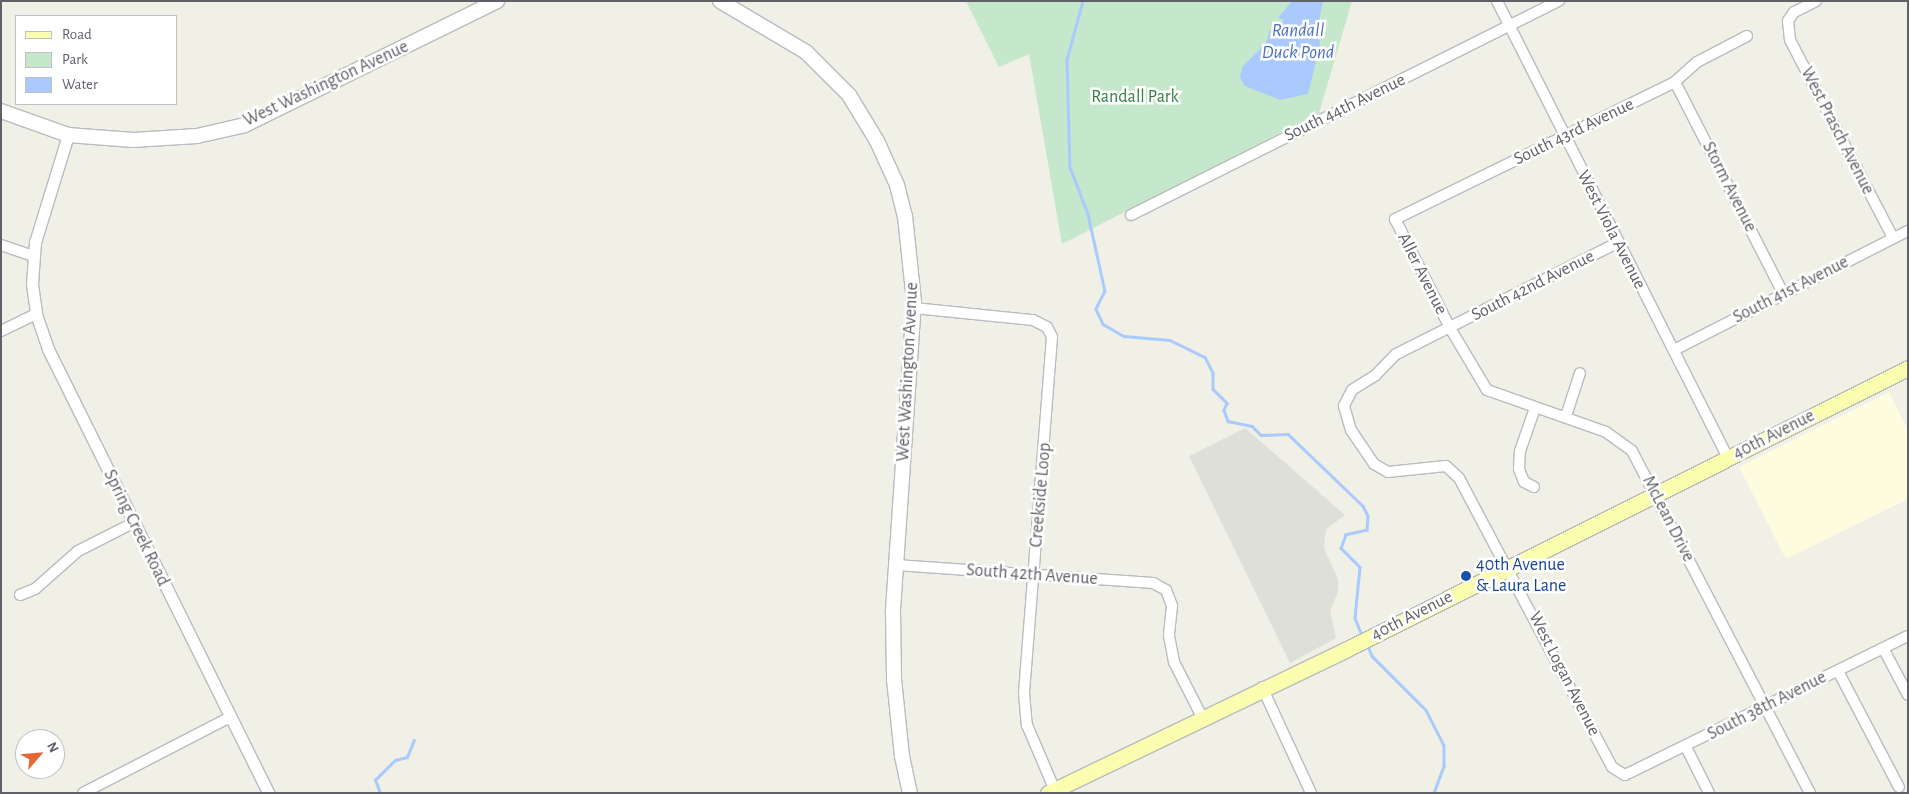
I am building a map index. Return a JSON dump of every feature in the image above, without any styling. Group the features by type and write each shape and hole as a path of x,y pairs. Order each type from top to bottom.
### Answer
{"main road":[{"name":"West Washington Avenue","path":"1,111 68,135 133,140 197,136 245,125 497,1"},
{"name":"West Washington Avenue","path":"723,2 806,52 866,119 897,185 905,216 911,244 914,308 896,565 894,680 902,756 910,793"},
{"name":"40th Avenue","path":"1053,792 1262,687 1369,638 1908,368"}],"street":[{"name":"West Viola Avenue","path":"1496,1 1617,243 1674,350 1728,458"},
{"name":"South 44th Avenue","path":"1131,215 1559,1"},
{"name":"West Prasch Avenue","path":"1816,1 1794,12 1788,21 1790,40 1893,238"},
{"name":"South 43rd Avenue","path":"1395,220 1675,82 1697,62 1747,36"},
{"name":"Storm Avenue","path":"1675,82 1783,293"},
{"name":"Spring Creek Road","path":"68,135 33,256 36,314 48,349 133,524 268,793"},
{"name":"Aller Avenue","path":"1395,220 1450,328"},
{"name":"South 41st Avenue","path":"1674,350 1908,231"},
{"name":"South 42nd Avenue","path":"1508,568 1459,478 1446,466 1388,472 1374,464 1351,430 1344,406 1352,390 1376,375 1396,354 1617,243"},
{"path":"1,245 33,256"},
{"name":"Creekside Loop","path":"914,308 1033,320 1047,327 1052,337 1025,710 1027,725 1053,792"},
{"path":"1,331 36,314"},
{"name":"McLean Drive","path":"1450,328 1487,390 1535,408 1566,416 1624,442 1656,494 1810,793"},
{"path":"1566,416 1580,373"},
{"path":"1534,487 1524,482 1519,469 1520,452 1535,408"},
{"path":"20,595 34,589 78,551 133,524"},
{"name":"South 42th Avenue","path":"896,565 1153,583 1166,590 1172,606 1169,636 1174,662 1202,717"},
{"name":"West Logan Avenue","path":"1508,568 1612,767 1625,775"},
{"name":"South 38th Avenue","path":"1625,775 1686,747 1908,636"},
{"path":"1883,648 1908,695"},
{"path":"1838,671 1899,786"},
{"path":"1262,687 1312,793"},
{"path":"83,793 230,717"},
{"path":"1686,747 1709,793"}],"shaded area":[{"path":"1889,392 1908,430 1908,499 1786,559 1739,467"},
{"path":"1245,428 1345,515 1326,529 1324,548 1338,579 1338,592 1330,611 1336,638 1290,663 1189,456"}],"green space":[{"name":"Randall Park","path":"966,1 1352,1 1319,113 1062,244 1029,54 999,67"}],"water":[{"name":"Randall Duck Pond","path":"1292,1 1323,1 1318,26 1320,45 1308,94 1280,100 1245,86 1240,78 1242,67 1266,43 1270,30 1279,33 1283,20 1278,18"}],"waterway":[{"path":"1083,1 1067,60 1070,167 1088,214 1105,291 1096,309 1103,324 1124,336 1170,340 1205,357 1213,373 1213,389 1227,403 1224,410 1228,421 1252,426 1261,435 1288,434 1363,506 1368,516 1367,530 1346,535 1341,548 1360,567 1355,618 1362,635"},
{"path":"1367,644 1372,656 1426,710 1444,745 1444,766 1434,793"},
{"path":"380,793 375,780 395,760 407,757 414,740"}],"place":[{"name":"40th Avenue & Laura Lane","path":"1466,576"}]}
